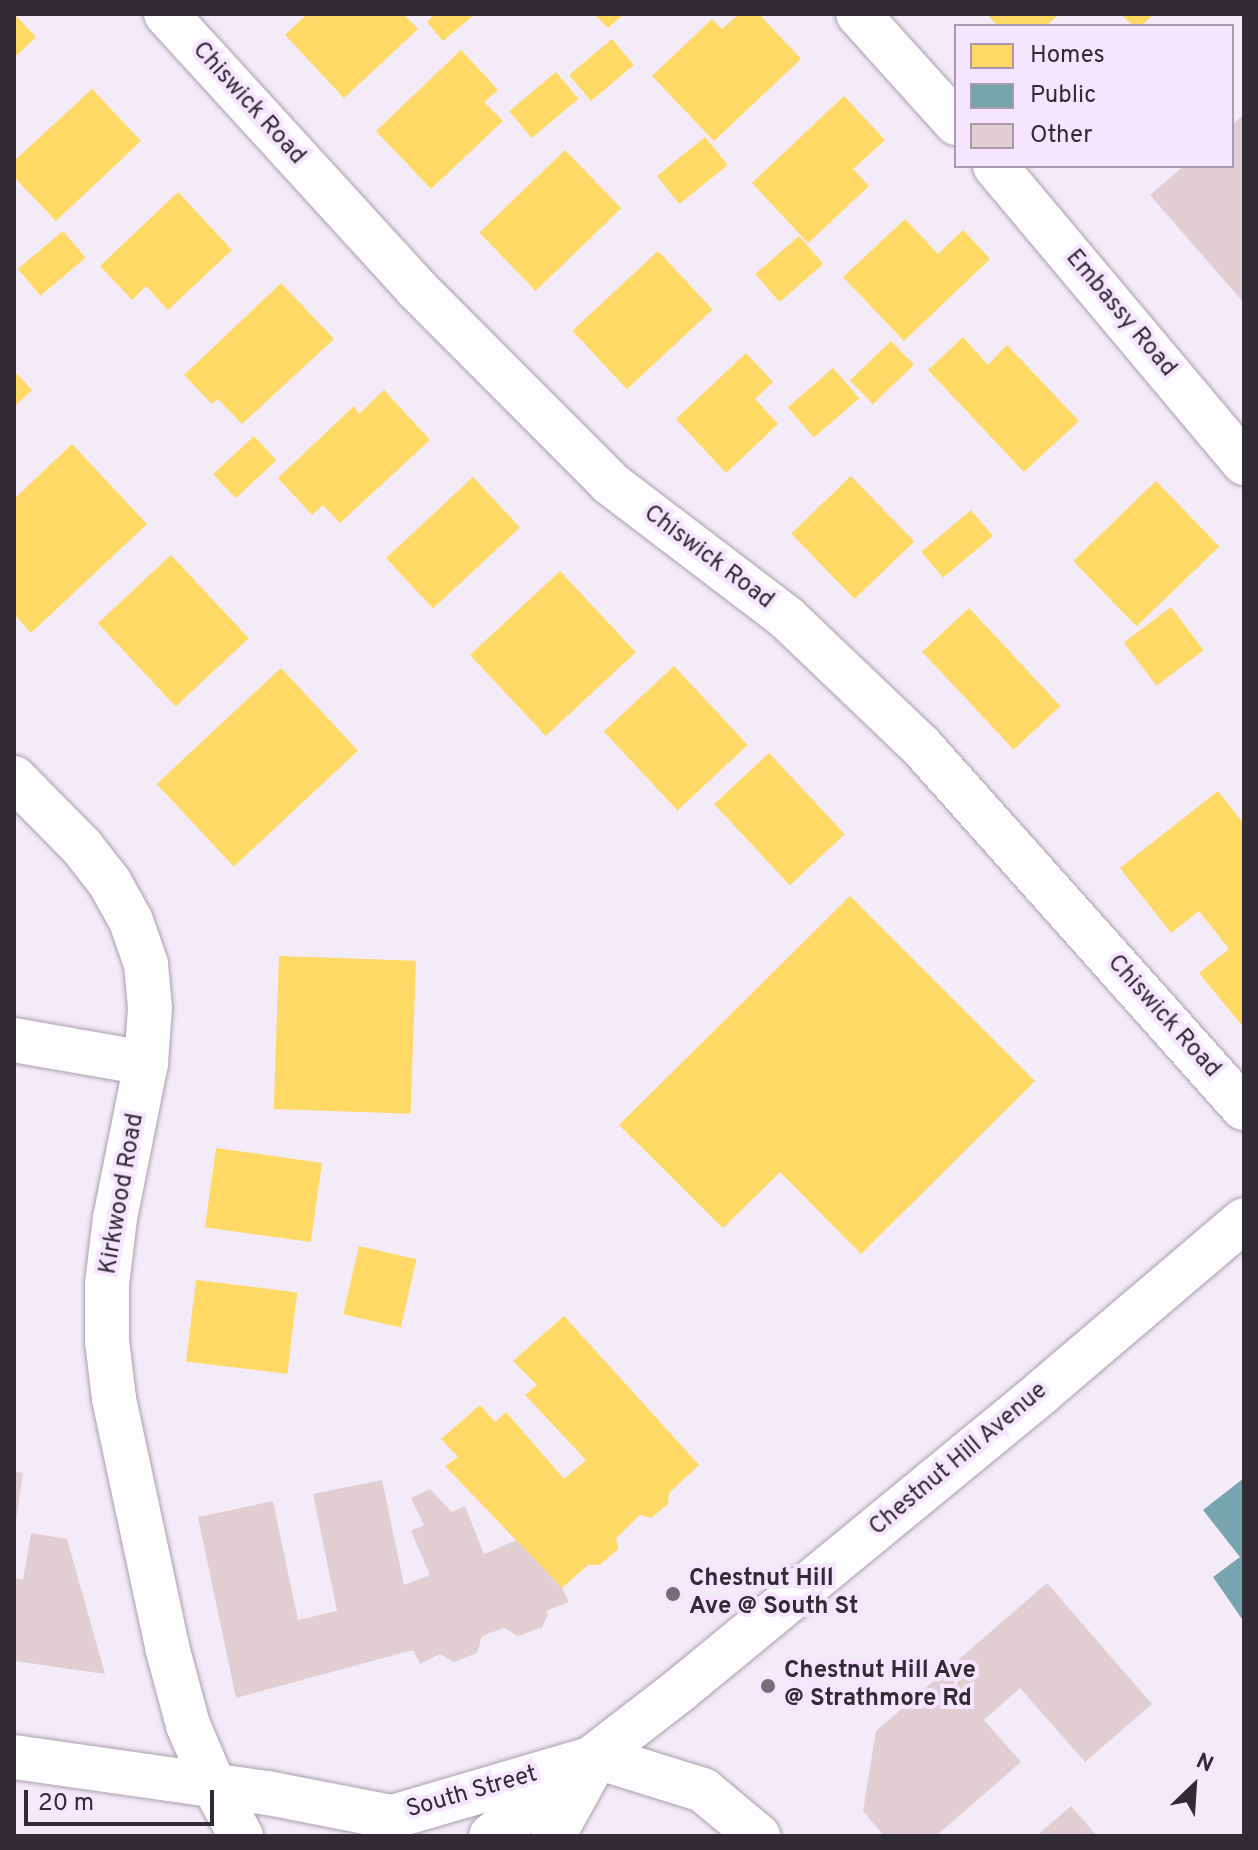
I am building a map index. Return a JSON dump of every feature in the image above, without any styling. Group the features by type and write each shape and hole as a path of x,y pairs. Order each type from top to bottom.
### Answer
{"street":[{"name":"Chiswick Road","path":"166,14 416,288 610,483 787,618 921,746 1244,1108"},
{"path":"858,14 954,121"},
{"name":"Embassy Road","path":"997,168 1244,463"},
{"name":"Kirkwood Road","path":"14,778 82,847 110,883 131,921 147,974 150,1008 146,1063 115,1218 107,1284 107,1341 114,1399 167,1647 188,1725 214,1786 241,1836"},
{"path":"14,1040 146,1063"},
{"name":"Chestnut Hill Avenue","path":"491,1836 597,1757 1030,1402 1244,1220"},
{"name":"South Street","path":"14,1757 214,1786 392,1817 597,1757"},
{"path":"597,1757 703,1790 758,1836"},
{"name":"Chestnut Hill Avenue","path":"553,1836 597,1757"}],"building: Homes":[{"path":"14,14 36,37 14,58"},
{"path":"307,14 403,14 418,29 344,98 285,35"},
{"path":"435,14 475,14 443,41 427,22"},
{"path":"594,14 624,14 608,28"},
{"path":"739,14 759,14 801,59 714,141 652,76 712,19 722,29"},
{"path":"987,14 1059,14 1048,24 996,24"},
{"path":"1121,14 1154,14 1143,24 1131,24"},
{"path":"612,39 634,65 591,101 569,75"},
{"path":"461,50 498,90 484,102 503,121 431,189 376,131"},
{"path":"556,72 578,99 532,138 509,111"},
{"path":"92,89 141,141 56,221 14,177 14,161"},
{"path":"844,96 885,140 853,169 869,186 808,243 752,183"},
{"path":"705,137 728,165 679,204 657,176"},
{"path":"565,150 621,208 536,291 479,233"},
{"path":"178,192 232,250 168,310 146,286 132,300 100,266"},
{"path":"905,219 938,254 963,230 990,259 904,341 843,277"},
{"path":"63,231 85,258 40,296 18,269"},
{"path":"799,236 823,264 780,302 755,274"},
{"path":"658,251 713,310 627,389 572,331"},
{"path":"281,283 334,339 242,424 218,399 212,404 184,375"},
{"path":"963,337 988,365 1007,345 1079,421 1024,472 928,370"},
{"path":"891,341 914,365 873,404 850,381"},
{"path":"746,353 773,382 755,399 778,424 726,473 676,419"},
{"path":"833,368 859,398 814,438 788,407"},
{"path":"14,371 32,390 14,407"},
{"path":"384,390 430,440 340,523 323,505 312,515 278,478 354,406 359,414"},
{"path":"254,436 277,460 236,498 213,474"},
{"path":"72,444 147,524 31,633 14,614 14,499"},
{"path":"851,476 914,541 855,599 791,534"},
{"path":"473,477 520,527 433,609 386,558"},
{"path":"1156,481 1219,546 1136,626 1073,561"},
{"path":"971,510 993,536 943,578 921,552"},
{"path":"171,555 249,638 176,707 98,623"},
{"path":"560,571 636,652 546,736 470,655"},
{"path":"1171,607 1203,650 1156,686 1124,643"},
{"path":"969,608 1060,706 1014,750 922,652"},
{"path":"674,666 748,745 677,810 604,731"},
{"path":"281,668 358,751 234,867 157,784"},
{"path":"769,753 845,834 790,885 714,804"},
{"path":"1218,791 1244,824 1244,1028 1199,973 1229,949 1199,911 1171,933 1120,868"},
{"path":"850,896 1035,1081 861,1254 780,1172 723,1228 619,1125"},
{"path":"279,956 416,961 411,1114 274,1109"},
{"path":"216,1148 322,1163 311,1242 205,1227"},
{"path":"359,1246 416,1259 401,1327 343,1314"},
{"path":"196,1280 297,1292 287,1374 186,1361"},
{"path":"564,1316 699,1465 669,1493 668,1504 651,1518 640,1515 616,1538 618,1549 600,1565 588,1565 562,1588 445,1466 458,1457 441,1439 480,1405 495,1422 506,1412 564,1479 586,1460 525,1395 537,1385 513,1361"}],"building: Public":[{"path":"1244,1478 1244,1622 1213,1577 1240,1557 1203,1510"}],"building: Other":[{"path":"1244,114 1244,303 1150,195 1182,168 1234,168 1234,123"},
{"path":"14,1471 23,1473 16,1520 14,1520"},
{"path":"382,1480 404,1585 430,1575 411,1531 424,1525 411,1498 430,1489 452,1512 465,1506 484,1554 516,1540 562,1588 569,1602 546,1611 548,1615 542,1627 518,1636 504,1628 482,1636 477,1653 454,1662 440,1654 420,1664 413,1650 236,1698 198,1517 273,1501 298,1620 337,1611 313,1494"},
{"path":"31,1533 67,1539 105,1674 14,1661 14,1578 23,1580"},
{"path":"1047,1583 1152,1704 1085,1762 1020,1688 984,1720 1021,1762 936,1836 884,1836 863,1811 876,1731"},
{"path":"1071,1806 1097,1836 1036,1836"}],"place":[{"name":"Chestnut Hill Ave @ South St","path":"673,1594"},
{"name":"Chestnut Hill Ave @ Strathmore Rd","path":"768,1686"}]}
